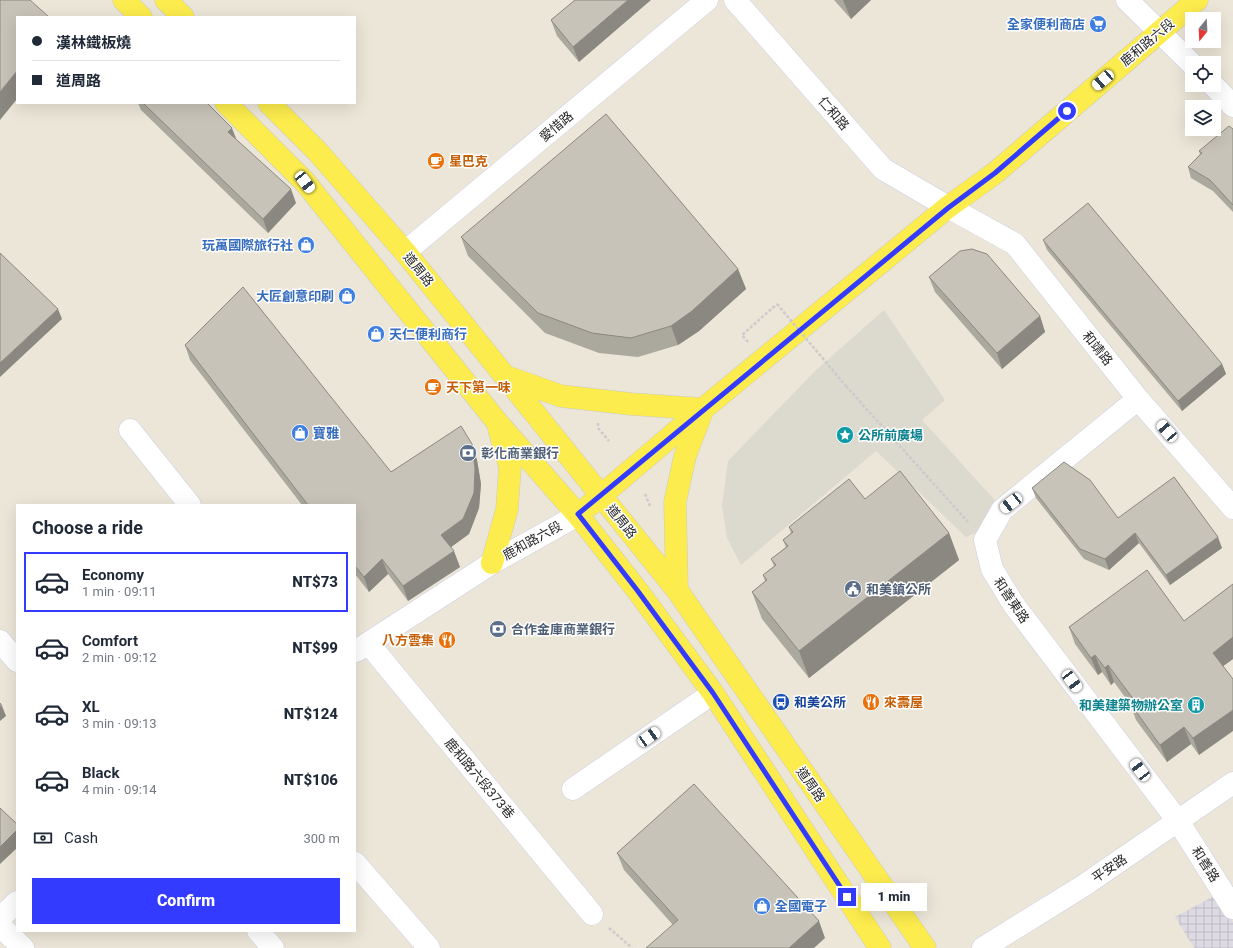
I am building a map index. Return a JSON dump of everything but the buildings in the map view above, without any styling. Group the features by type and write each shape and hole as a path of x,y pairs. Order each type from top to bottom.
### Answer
{"main road":[{"path":"124,0 140,16"},
{"path":"166,0 182,16"},
{"name":"鹿和路六段","path":"578,514 703,409 948,208 995,173 1197,0"},
{"path":"227,104 305,182 497,422 578,514 637,590 713,693 880,948"},
{"name":"道周路","path":"270,104 318,152 405,252 677,590 925,948"},
{"path":"507,377 561,396 632,404 703,409 685,456 675,502 677,590"},
{"path":"492,563 507,509 510,467 497,422"}],"street":[{"name":"愛惜路","path":"405,252 707,0"},
{"name":"仁和路","path":"735,0 883,169 948,208"},
{"path":"1127,0 1185,57"},
{"path":"1219,92 1233,106"},
{"name":"和靖路","path":"948,208 1015,244 1138,398 1233,508"},
{"path":"985,540 1002,510 1138,398"},
{"path":"130,430 189,504"},
{"name":"鹿和路六段","path":"361,647 492,563 578,514"},
{"name":"和善東路","path":"985,540 992,569 1014,604 1178,821"},
{"path":"0,641 16,660"},
{"name":"鹿和路六段373巷","path":"361,647 592,914"},
{"path":"573,789 713,693"},
{"name":"平安路","path":"983,948 1083,886 1233,783"},
{"name":"和善路","path":"1178,821 1233,908"},
{"path":"356,864 429,948"},
{"path":"0,918 16,903"},
{"path":"0,926 23,948"},
{"path":"259,932 273,948"}],"path":[{"path":"742,335 777,304 846,386 985,540"},
{"path":"597,418 598,428 609,441"},
{"path":"592,914 632,948"}],"shaded area":[{"name":"公所前廣場","path":"884,310 945,400 922,420 1011,518 966,537 876,451 741,565 727,538 722,506 728,461 816,370"},
{"path":"1216,895 1233,922 1233,948 1194,948 1175,917"}],"place":[{"name":"全家便利商店","path":"1098,24"},
{"name":"星巴克","path":"436,161"},
{"name":"玩萬國際旅行社","path":"306,245"},
{"name":"大匠創意印刷","path":"347,296"},
{"name":"天仁便利商行","path":"376,334"},
{"name":"天下第一味","path":"433,387"},
{"name":"寶雅","path":"300,433"},
{"name":"公所前廣場","path":"845,435"},
{"name":"彰化商業銀行","path":"468,453"},
{"name":"和美鎮公所","path":"853,589"},
{"name":"合作金庫商業銀行","path":"498,629"},
{"name":"八方雲集","path":"447,640"},
{"name":"和美公所","path":"781,702"},
{"name":"來壽屋","path":"871,702"},
{"name":"和美建築物辦公室","path":"1196,705"},
{"name":"全國電子","path":"762,906"}],"route":[{"path":"847,897 713,693 637,590 578,514 703,409 948,208 995,173 1067,111"}]}
